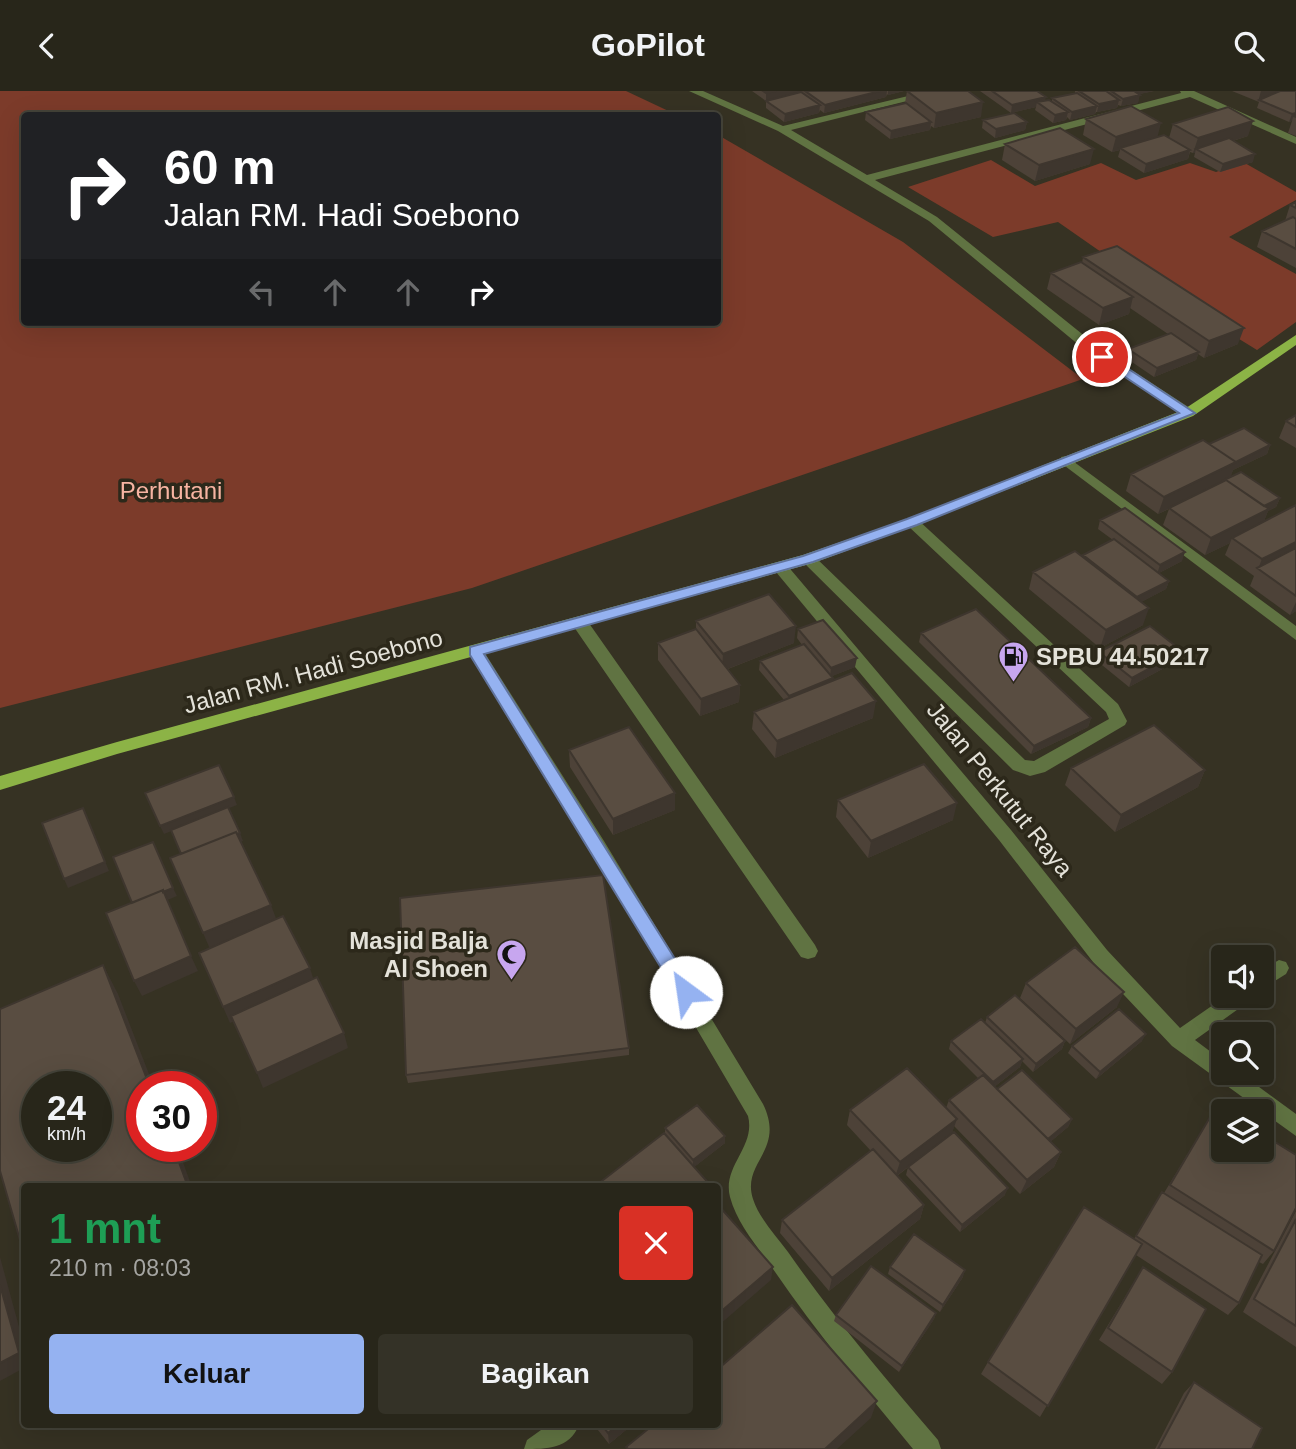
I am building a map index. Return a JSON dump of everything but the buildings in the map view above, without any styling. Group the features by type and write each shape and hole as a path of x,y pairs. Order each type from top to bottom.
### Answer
{"main road":[{"name":"Jalan RM. Hadi Soebono","path":"0,783 130,744 808,559 912,522 1188,413 1296,339"}],"street":[{"path":"694,91 782,129 869,178 933,219 1102,357 1188,413"},
{"path":"782,129 942,91"},
{"path":"869,178 1187,92 1296,141"},
{"path":"1066,460 1296,634"},
{"path":"808,559 1020,765 1030,769 1039,767 1119,721 1112,708 912,522"},
{"name":"Jalan Perkutut Raya","path":"781,568 997,825 1100,956 1180,1040 1248,1094 1296,1126"},
{"path":"580,623 808,951"},
{"path":"475,651 598,846 752,1103 760,1123 758,1142 738,1178 739,1197 748,1214 822,1321 929,1449"},
{"path":"1274,972 1279,968"},
{"path":"1180,1040 1224,1008"},
{"path":"536,1449 563,1428"}],"green space":[{"name":"Perhutani","path":"0,91 626,91 671,112 21,112 21,326 721,326 721,137 903,242 1083,379 472,588 0,708"},
{"path":"991,160 1035,186 1101,163 1136,180 1190,163 1216,172 1243,162 1296,192 1296,200 1229,237 1296,274 1296,322 1257,350 1124,268 1058,222 993,237 908,187"}],"place":[{"name":"SPBU 44.50217","path":"1013,683"},
{"name":"Masjid Balja Al Shoen","path":"511,981"}],"route":[{"path":"686,992 475,651 808,559 912,522 972,496 1188,413 1102,357"}]}
